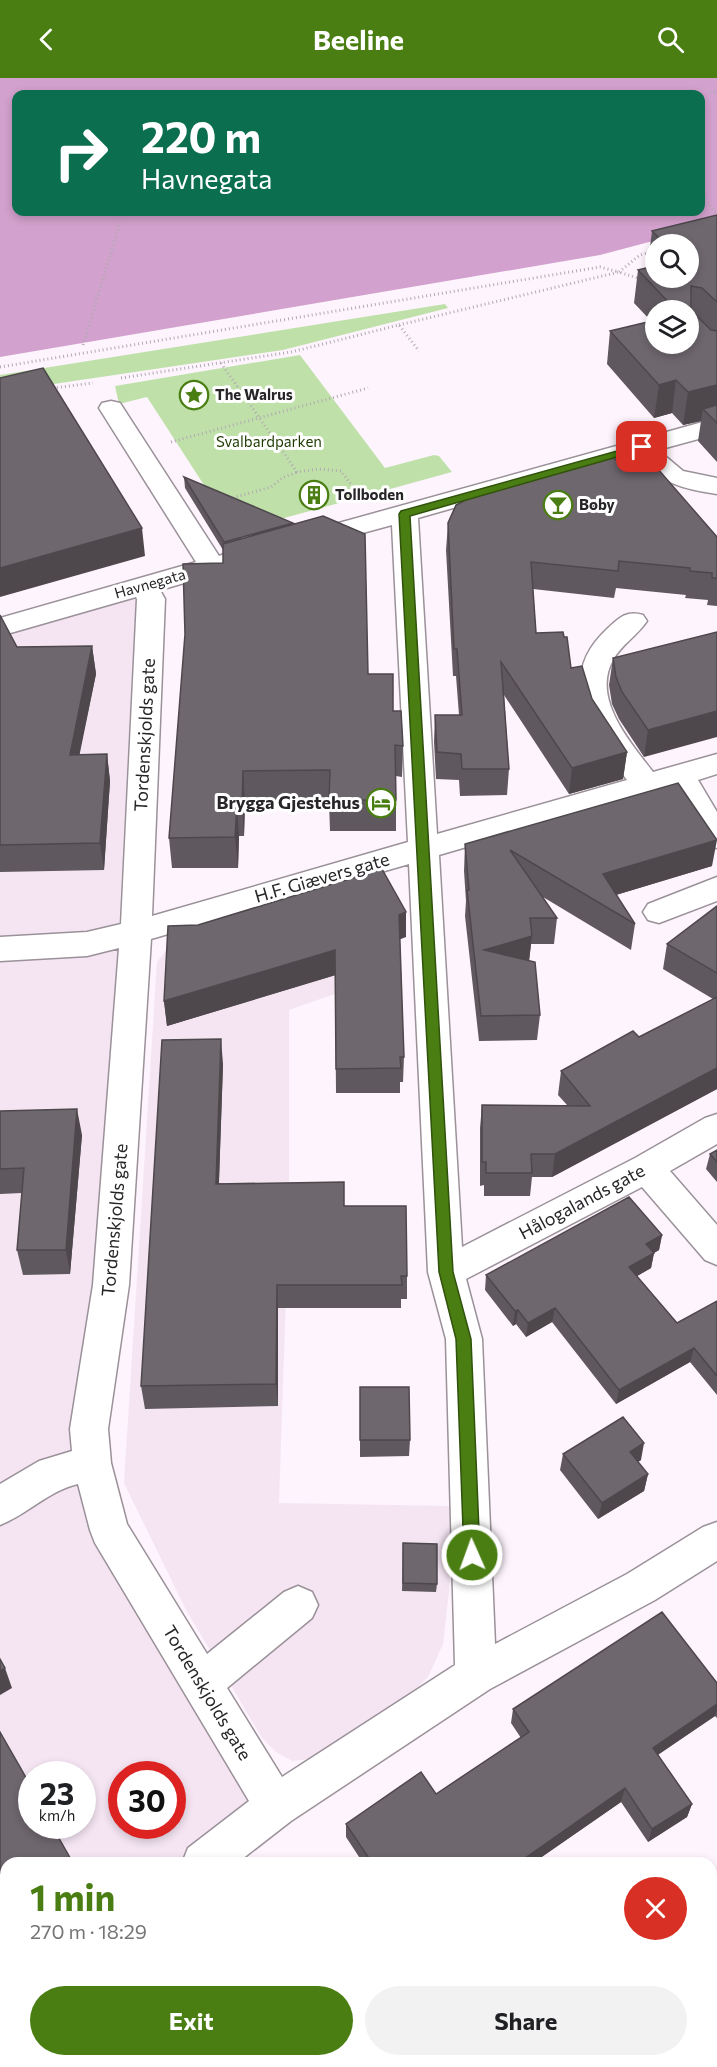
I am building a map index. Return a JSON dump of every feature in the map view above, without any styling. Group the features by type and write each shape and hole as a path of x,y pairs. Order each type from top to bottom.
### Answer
{"street":[{"path":"111,408 212,566"},
{"path":"281,547 717,426"},
{"path":"642,447 667,475 690,482 717,486"},
{"path":"395,516 423,849 446,1272 464,1339 476,1675"},
{"name":"Havnegata","path":"0,627 247,557"},
{"name":"Tordenskjolds gate","path":"145,586 151,599 136,932 111,1285 89,1429 92,1463 109,1530 276,1806"},
{"path":"633,621 617,633 600,653 593,678 592,692 607,730 647,785"},
{"name":"H.F. Giævers gate","path":"136,932 717,764"},
{"path":"680,775 717,837"},
{"path":"659,912 717,888"},
{"path":"0,949 87,944 136,932"},
{"name":"Hålogalands gate","path":"446,1272 647,1168 717,1128"},
{"path":"647,1168 717,1250"},
{"path":"0,1507 21,1491 52,1473 92,1463"},
{"path":"211,1857 276,1806 476,1675 641,1587 717,1540"},
{"path":"201,1684 298,1605"}],"path":[{"path":"710,92 717,92"},
{"path":"705,199 717,214"},
{"path":"83,345 120,222"},
{"path":"47,389 291,352 619,272 640,255 645,254"},
{"path":"0,367 600,267 642,280"},
{"path":"399,325 419,351"},
{"path":"221,363 297,472"},
{"path":"105,381 111,408"},
{"path":"138,450 368,388"},
{"path":"178,513 271,487 282,478 297,472 319,469 340,471 363,500 372,502 395,516"}],"shaded area":[{"path":"0,78 717,78 717,224 679,234 645,234 645,243 600,255 0,357"},
{"path":"136,595 93,1433 185,1693 273,1797 191,1857 0,1857 0,630"},
{"path":"314,905 346,990 289,1010 289,1204 279,1503 451,1506 449,1592 443,1644 428,1677 410,1695 310,1759 292,1761 276,1752 262,1738 186,1610 124,1483 157,962 172,943"}],"green space":[{"path":"445,304 448,308 283,350 0,392 0,375"},
{"name":"Svalbardparken","path":"300,355 385,468 434,455 439,456 452,472 237,531 213,499 147,397 119,404 115,386"}],"building":[{"path":"717,215 717,302 699,287 699,234 655,234 652,231"},
{"path":"645,268 645,277 638,270"},
{"path":"655,288 691,288 691,300 666,300"},
{"path":"699,318 711,330 717,331 717,385 688,392 676,380 659,385 610,331 645,323 645,354 699,354"},
{"path":"43,368 142,528 0,568 0,378"},
{"path":"717,405 717,423 703,409"},
{"path":"612,455 623,469 651,461 717,537 717,578 712,578 712,573 690,571 690,568 619,561 618,571 531,562 536,633 563,632 564,637 567,637 571,668 582,666 592,699 627,752 572,768 501,662 509,769 462,769 461,754 437,752 435,715 462,715 457,649 454,649 448,523 456,505 477,494"},
{"path":"184,477 293,523 224,542"},
{"path":"323,516 365,534 368,674 393,674 393,711 401,711 403,746 395,745 396,800 329,800 330,770 243,771 242,805 237,805 235,837 169,838 185,634 183,564 223,563 223,544"},
{"path":"0,615 17,647 92,646 70,755 107,754 100,843 0,845"},
{"path":"717,632 717,711 648,730 622,692 616,677 613,658"},
{"path":"678,783 717,840 603,874 635,924 510,850 557,918 530,918 532,936 484,950 535,962 540,1015 481,1016 467,890 469,890 465,844"},
{"path":"382,869 406,912 399,915 404,1057 400,1057 401,1068 336,1069 335,950 164,1001 168,926 198,925"},
{"path":"717,906 717,973 667,944"},
{"path":"717,997 717,1068 555,1154 531,1154 532,1173 486,1173 486,1162 482,1162 482,1105 590,1106 561,1071 633,1031 639,1037"},
{"path":"221,1039 216,1184 344,1182 344,1206 406,1206 407,1276 401,1276 402,1285 277,1285 276,1384 141,1386 162,1040"},
{"path":"77,1109 66,1250 17,1250 24,1168 0,1169 0,1111"},
{"path":"717,1150 717,1162 710,1154"},
{"path":"629,1197 662,1235 646,1244 654,1253 629,1267 677,1323 717,1301 717,1376 694,1348 619,1390 555,1308 528,1323 518,1310 515,1311 486,1275"},
{"path":"360,1387 409,1387 410,1440 360,1440"},
{"path":"623,1417 644,1443 630,1452 648,1474 602,1503 563,1454"},
{"path":"403,1543 437,1544 437,1584 403,1583"},
{"path":"662,1612 717,1683 717,1704 653,1748 692,1804 652,1829 625,1788 527,1857 368,1857 346,1824 421,1772 436,1794 529,1732 513,1709"},
{"path":"0,1659 5,1668 0,1671"},
{"path":"0,1732 18,1764 18,1839 59,1839 70,1857 0,1857"}],"place":[{"name":"The Walrus","path":"194,395"},
{"name":"Tollboden","path":"314,495"},
{"name":"Boby","path":"558,505"},
{"name":"Brygga Gjestehus","path":"381,803"}],"route":[{"path":"472,1555 464,1339 446,1272 405,514 642,447"}]}
